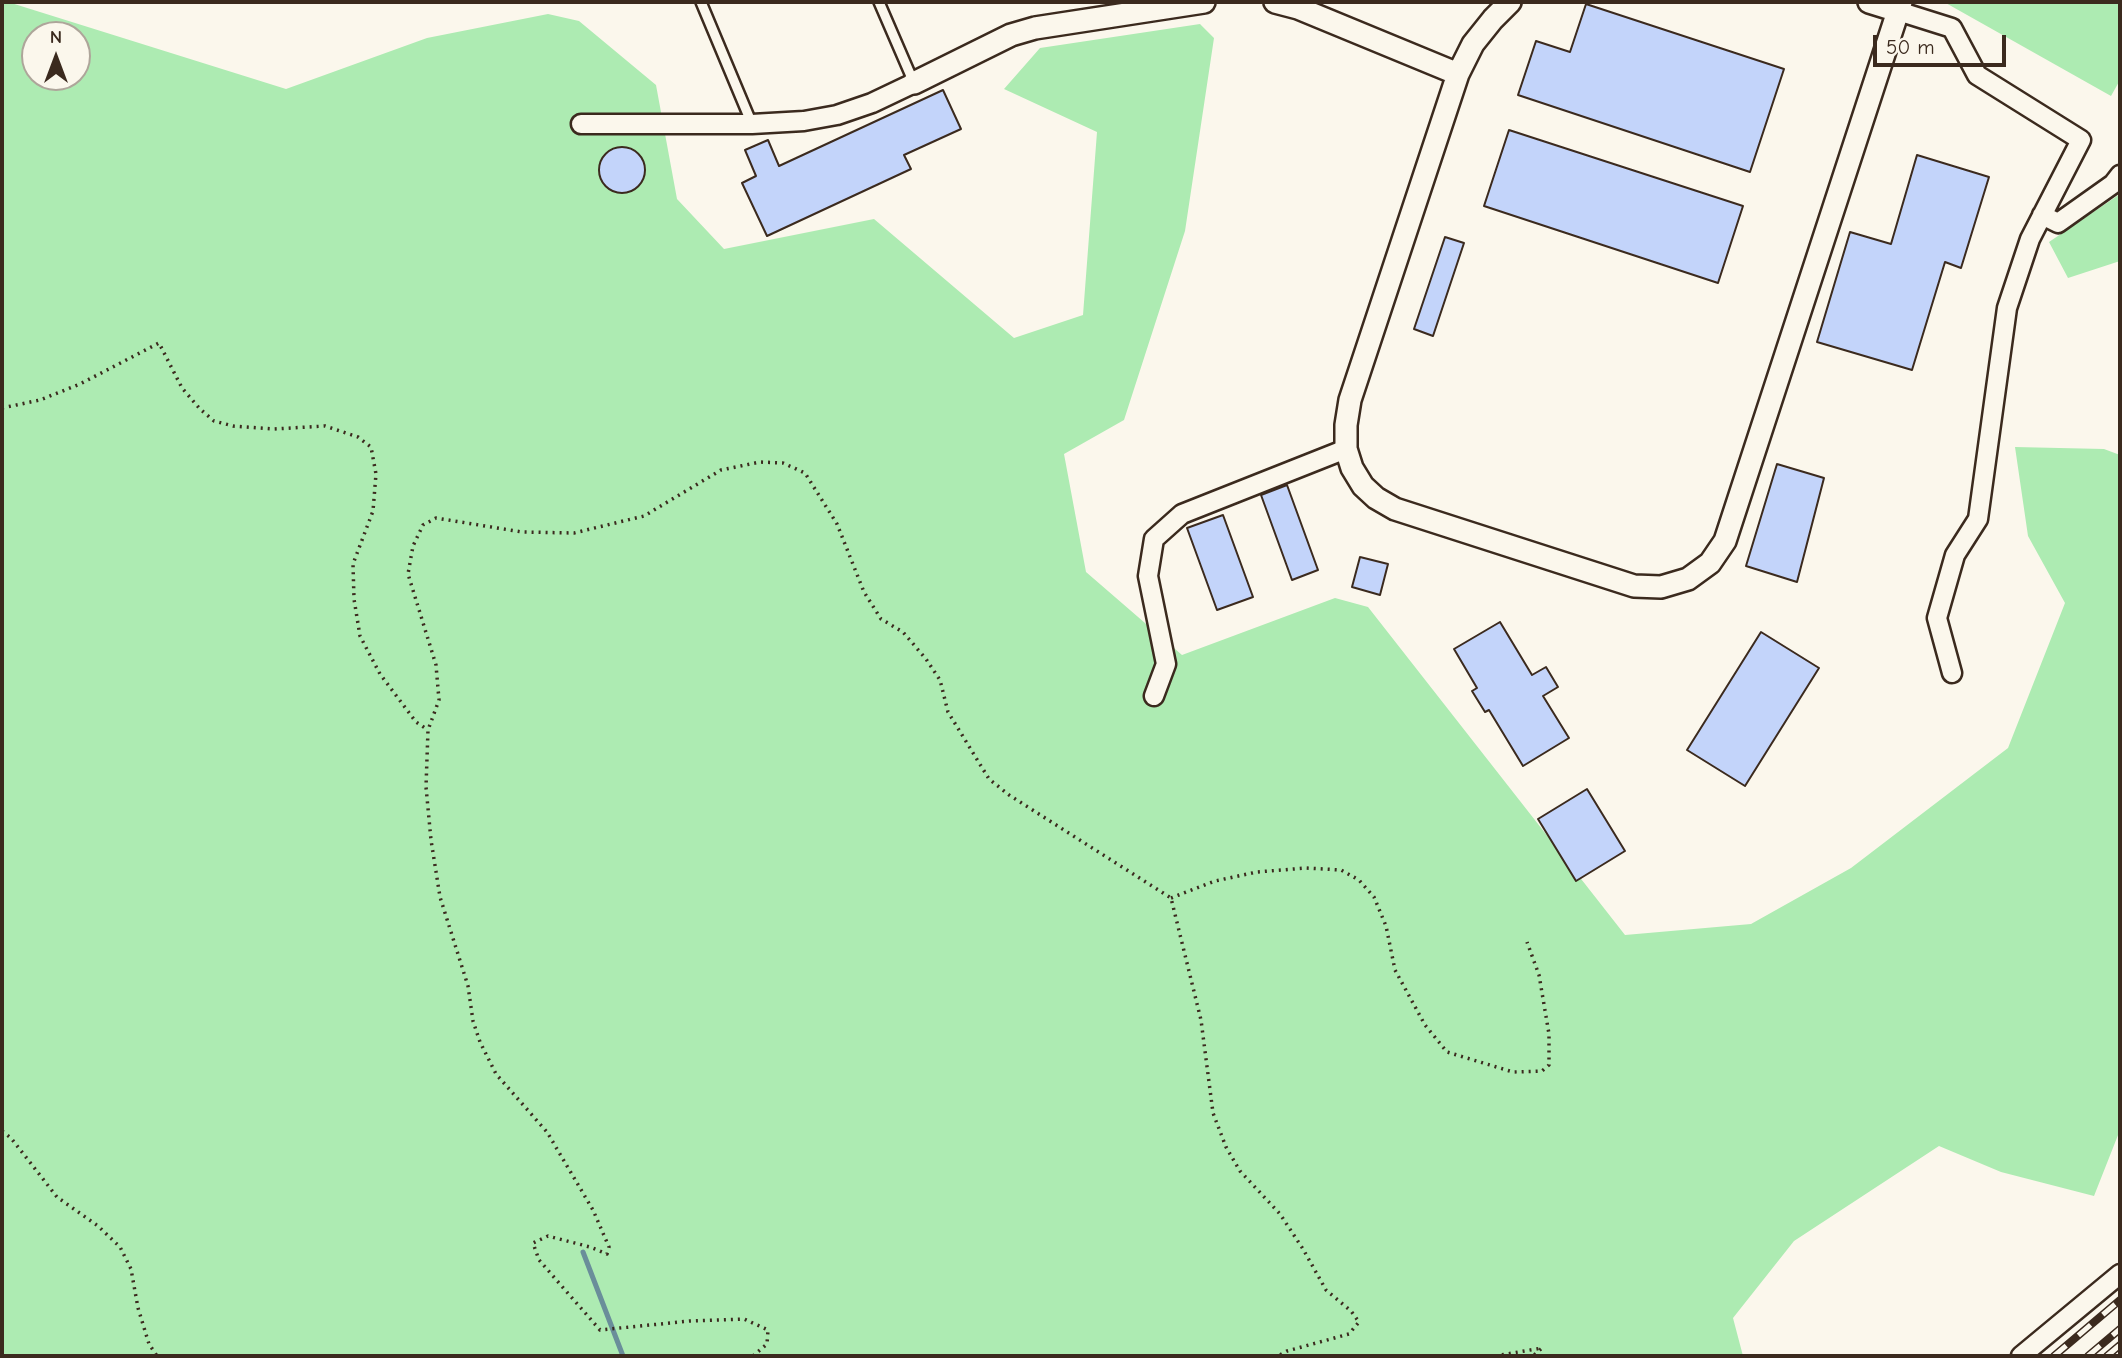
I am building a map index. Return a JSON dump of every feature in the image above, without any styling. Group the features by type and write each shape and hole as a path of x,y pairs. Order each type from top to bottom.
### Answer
{"street":[{"path":"581,124 752,124 804,121 837,115 872,103 1023,31 1204,2"},
{"path":"1275,2 1298,8 1458,74"},
{"path":"1510,2 1473,44 1458,74 1350,400 1346,449 1352,468 1363,486 1376,498 1395,509 1634,586 1661,587 1688,579 1710,563 1724,541 1899,6"},
{"path":"1869,2 1899,6 1952,28 1977,75 2081,140 2030,239 2007,308 1978,519 1955,555 1937,618 1952,673"},
{"path":"2042,215 2058,223 2113,184 2120,175"},
{"path":"1154,696 1166,664 1148,576 1154,539 1182,514 1346,449"},
{"path":"2021,1356 2120,1274"}],"lane":[{"path":"701,2 752,124"},
{"path":"879,2 914,83"}],"path":[{"path":"2,408 40,400 80,384 159,343 182,388 214,421 233,426 274,429 325,426 358,437 371,447 376,474 373,511 353,564 354,599 360,636 380,674 416,722 428,730"},
{"path":"753,1356 767,1344 768,1330 744,1320 690,1321 600,1330 539,1260 533,1243 548,1236 607,1254 609,1247 593,1210 547,1132 496,1074 476,1031 468,986 440,897 426,787 428,730 439,700 436,664 408,574 412,546 424,524 436,518 522,532 574,533 644,516 721,470 760,463 783,463 805,472 837,524 864,592 881,619 902,632 926,659 940,680 948,712 989,779 1171,898 1201,1020 1213,1113 1226,1147 1240,1171 1280,1214 1326,1290 1351,1311 1359,1322 1349,1334 1287,1351 1278,1356"},
{"path":"1171,898 1215,881 1257,872 1307,868 1341,870 1359,880 1374,897 1386,926 1395,970 1425,1025 1447,1052 1513,1072 1542,1071 1549,1065 1549,1034 1539,975 1527,942"},
{"path":"2,1131 11,1138 57,1197 98,1226 120,1247 131,1269 138,1308 149,1344 157,1356"},
{"path":"1495,1356 1542,1348 1533,1356"}],"green space":[{"path":"2,2 69,21 21,21 21,91 91,91 91,28 286,89 427,38 548,14 579,21 656,85 677,199 724,249 874,219 1014,338 1083,315 1097,132 1004,89 1040,48 1200,24 1214,38 1185,231 1124,420 1064,454 1086,572 1182,655 1335,598 1368,607 1625,935 1751,924 1851,868 2008,748 2065,603 2028,536 2015,447 2104,449 2120,455 2120,1130 2094,1196 2001,1172 1939,1146 1794,1241 1733,1318 1743,1356 2,1356"},
{"path":"1944,2 2120,2 2120,80 2111,96"},
{"path":"2120,194 2120,261 2068,278 2049,242"}],"building":[{"path":"1586,4 1784,69 1750,172 1518,95 1536,41 1570,52"},
{"path":"943,90 961,129 904,155 911,169 767,236 742,183 756,176 745,150 768,140 779,166"},
{"path":"1509,130 1743,206 1718,283 1484,206"},
{"path":"622,147 638,154 645,170 638,186 622,193 606,186 599,170 606,154"},
{"path":"1917,155 1989,177 1961,268 1945,262 1912,370 1817,342 1850,232 1891,244"},
{"path":"1445,237 1464,243 1433,336 1414,329"},
{"path":"1777,464 1824,478 1797,582 1746,566"},
{"path":"1287,485 1318,570 1292,580 1261,495"},
{"path":"1223,515 1253,597 1217,610 1187,528"},
{"path":"1360,557 1388,564 1380,595 1352,587"},
{"path":"1500,622 1532,675 1546,667 1558,687 1543,696 1569,738 1523,766 1489,710 1485,712 1472,691 1477,688 1454,649"},
{"path":"1761,632 1819,668 1745,786 1687,750"},
{"path":"1587,789 1625,851 1576,881 1538,819"}],"waterway":[{"path":"583,1252 623,1356"}],"railway":[{"path":"2054,1356 2120,1300"},
{"path":"2088,1356 2120,1329"},
{"path":"2107,1356 2120,1345"}]}
